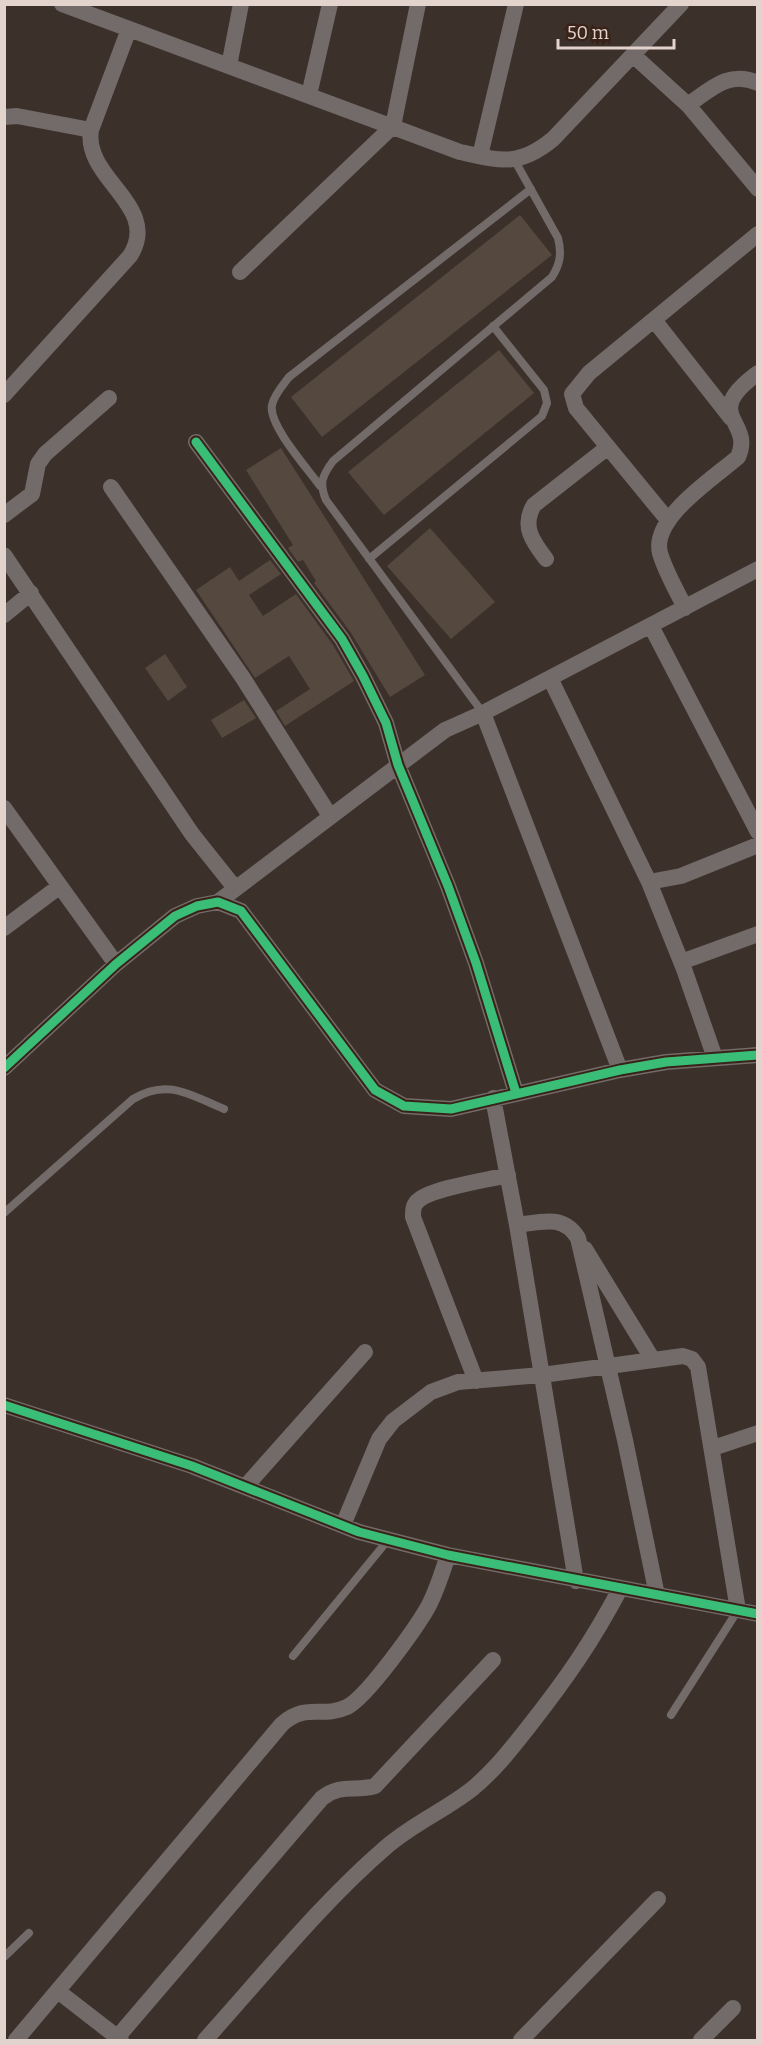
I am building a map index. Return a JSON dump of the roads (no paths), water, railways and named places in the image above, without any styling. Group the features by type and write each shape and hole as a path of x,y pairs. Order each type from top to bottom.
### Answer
{"street":[{"path":"229,66 241,4"},
{"path":"309,95 330,4"},
{"path":"240,272 393,126 418,4"},
{"path":"480,156 516,4"},
{"path":"70,6 460,152 515,161 535,154 554,140 681,4"},
{"path":"4,395 130,256 138,243 136,219 93,154 88,142 129,29"},
{"path":"633,55 688,105 758,189"},
{"path":"688,105 731,77 746,78 758,83"},
{"path":"4,117 17,116 91,130"},
{"path":"667,519 576,408 572,394 589,373 758,234"},
{"path":"654,320 742,436 742,447 738,457 667,519 659,537 660,553 685,608"},
{"path":"730,418 730,405 734,395 758,374"},
{"path":"4,515 32,494 38,464 45,454 109,398"},
{"path":"196,442 342,639 386,723 398,765 468,941 516,1093"},
{"path":"546,559 531,539 529,514 534,505 608,447"},
{"path":"111,487 243,678 330,816"},
{"path":"4,555 192,834 235,888"},
{"path":"4,1068 116,964 175,916 197,906 218,902 445,730 483,713 758,569"},
{"path":"4,615 31,593"},
{"path":"651,626 758,832"},
{"path":"550,678 649,882 681,962 715,1058"},
{"path":"483,713 620,1070"},
{"path":"4,808 11,829 60,886 116,964"},
{"path":"649,882 681,876 758,844"},
{"path":"4,928 60,886"},
{"path":"218,902 242,911 375,1090 404,1106 450,1108 620,1070 758,1055"},
{"path":"681,962 758,934"},
{"path":"493,1098 517,1225 576,1581"},
{"path":"476,1381 413,1217 413,1207 419,1200 432,1194 508,1175"},
{"path":"517,1225 561,1222 571,1226 653,1360"},
{"path":"578,1238 606,1367 625,1440 657,1595"},
{"path":"245,1487 365,1352"},
{"path":"343,1525 379,1439 393,1421 431,1392 458,1382 542,1375 683,1356 692,1359 698,1366 738,1610"},
{"path":"4,1405 192,1466 343,1525 388,1539 448,1555 576,1581 758,1614"},
{"path":"713,1448 758,1433"},
{"path":"16,2040 59,1992 282,1724 293,1715 306,1710 333,1712 349,1706 363,1694 427,1609 448,1555"},
{"path":"205,2040 331,1901 385,1848 417,1823 445,1808 472,1788 507,1754 576,1667 620,1589"},
{"path":"59,1992 118,2040 322,1798 332,1791 347,1787 363,1789 375,1786 493,1660"},
{"path":"521,2040 658,1899"},
{"path":"700,2040 733,2008"}],"lane":[{"path":"320,486 323,475 333,461 552,277 559,266 561,251 558,238 515,161"},
{"path":"483,713 326,500 320,486 273,422 272,405 279,389 289,377 531,189"},
{"path":"369,559 542,416 547,403 544,390 493,327"},
{"path":"4,1213 133,1099 147,1090 164,1087 179,1090 224,1109"},
{"path":"293,1656 388,1539"},
{"path":"671,1715 738,1610"},
{"path":"4,1957 29,1933"}]}
